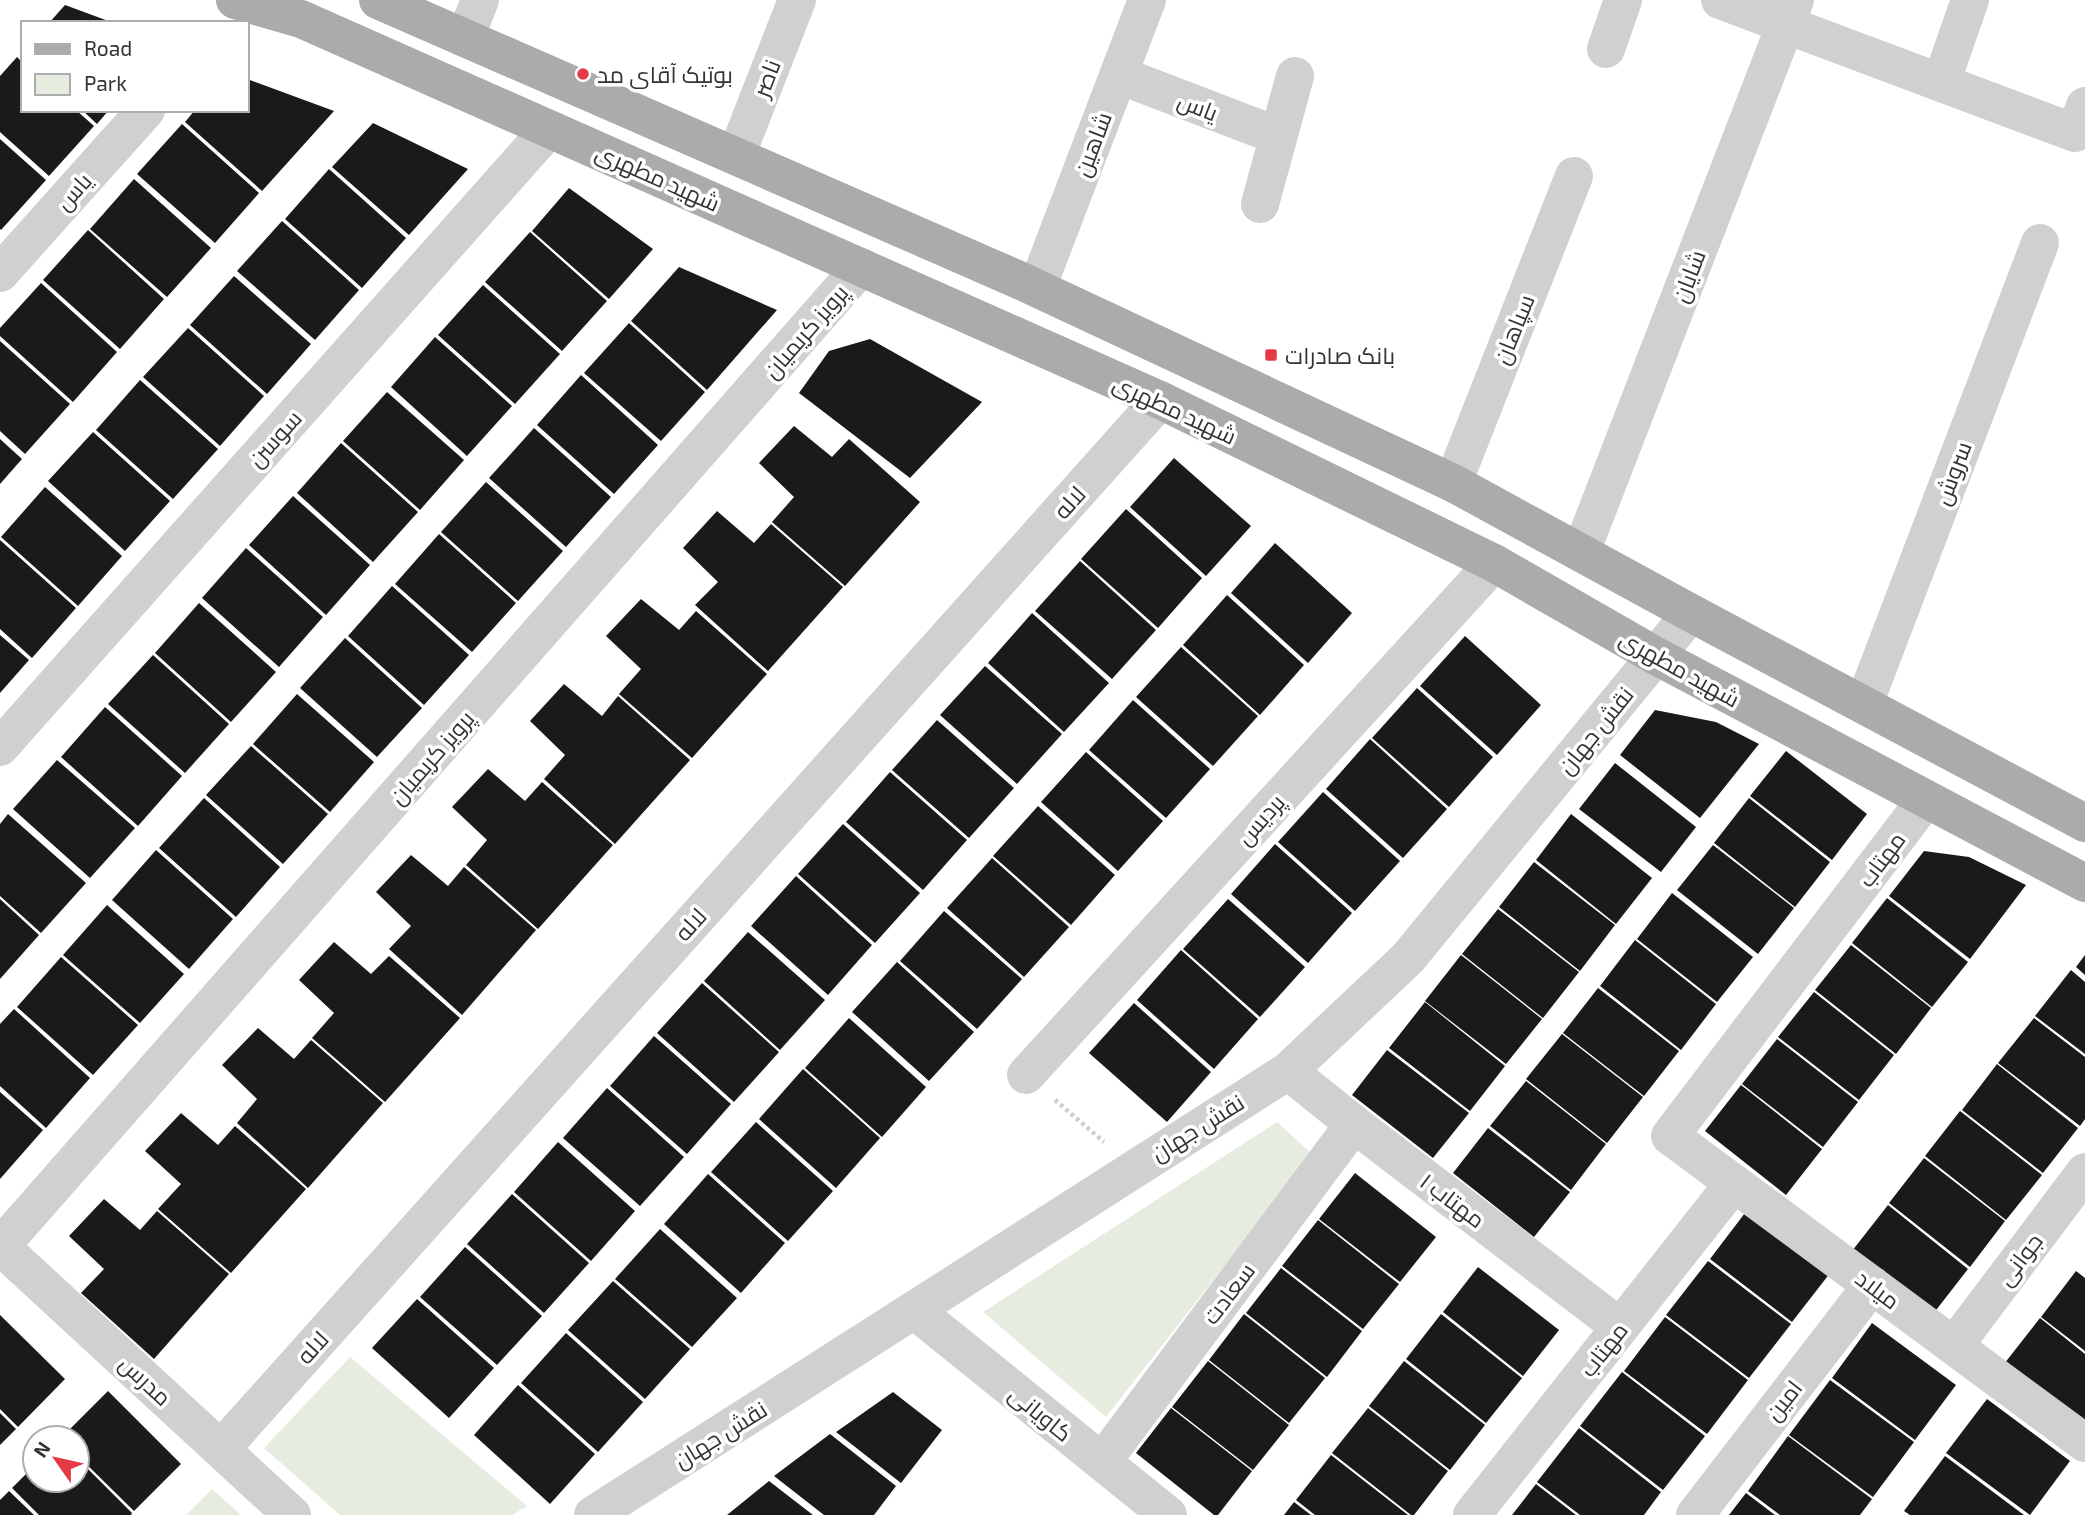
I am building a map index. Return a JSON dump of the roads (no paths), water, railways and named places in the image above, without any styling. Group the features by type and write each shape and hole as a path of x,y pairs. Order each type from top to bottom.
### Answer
{"main road":[{"path":"378,0 1037,288 1453,483 2085,823"},
{"name":"شهید مطهری","path":"234,8 301,19 1160,400 1494,563 1656,656 2085,883"}],"street":[{"path":"465,38 480,0"},
{"name":"ناصر","path":"736,156 796,0"},
{"name":"شاهین","path":"1037,288 1147,0"},
{"path":"1606,49 1623,0"},
{"path":"1720,0 1791,12 1941,83 2075,133 2085,106"},
{"path":"1941,83 1970,0"},
{"name":"شایان","path":"1581,552 1791,12"},
{"name":"یاس","path":"1119,75 1278,136"},
{"path":"1260,204 1295,76"},
{"name":"یاس","path":"0,273 144,112"},
{"name":"سوسن","path":"0,747 549,129"},
{"name":"سپاهان","path":"1453,483 1574,176"},
{"name":"سروش","path":"1864,704 2040,243"},
{"name":"پرویز کریمیان","path":"0,1246 860,268"},
{"name":"لاله","path":"221,1449 1160,400"},
{"name":"پردیس","path":"1026,1075 1494,563"},
{"name":"نقش جهان","path":"593,1515 1288,1071 1408,958 1692,613"},
{"name":"مهتاب","path":"1670,1136 1914,815"},
{"name":"مهتاب ۱","path":"1288,1071 1620,1327"},
{"name":"سعادت","path":"1102,1462 1354,1124"},
{"name":"میلاد","path":"1670,1136 2085,1443"},
{"name":"جوانی","path":"1954,1346 2085,1172"},
{"name":"مهتاب","path":"1472,1515 1734,1183"},
{"name":"مدرس","path":"0,1246 292,1515"},
{"name":"امین","path":"1695,1515 1872,1284"},
{"name":"کاویانی","path":"914,1310 1168,1515"}],"place":[{"name":"بوتیک آقای مد","path":"583,74"},
{"name":"بانک صادرات","path":"1271,355"}]}
